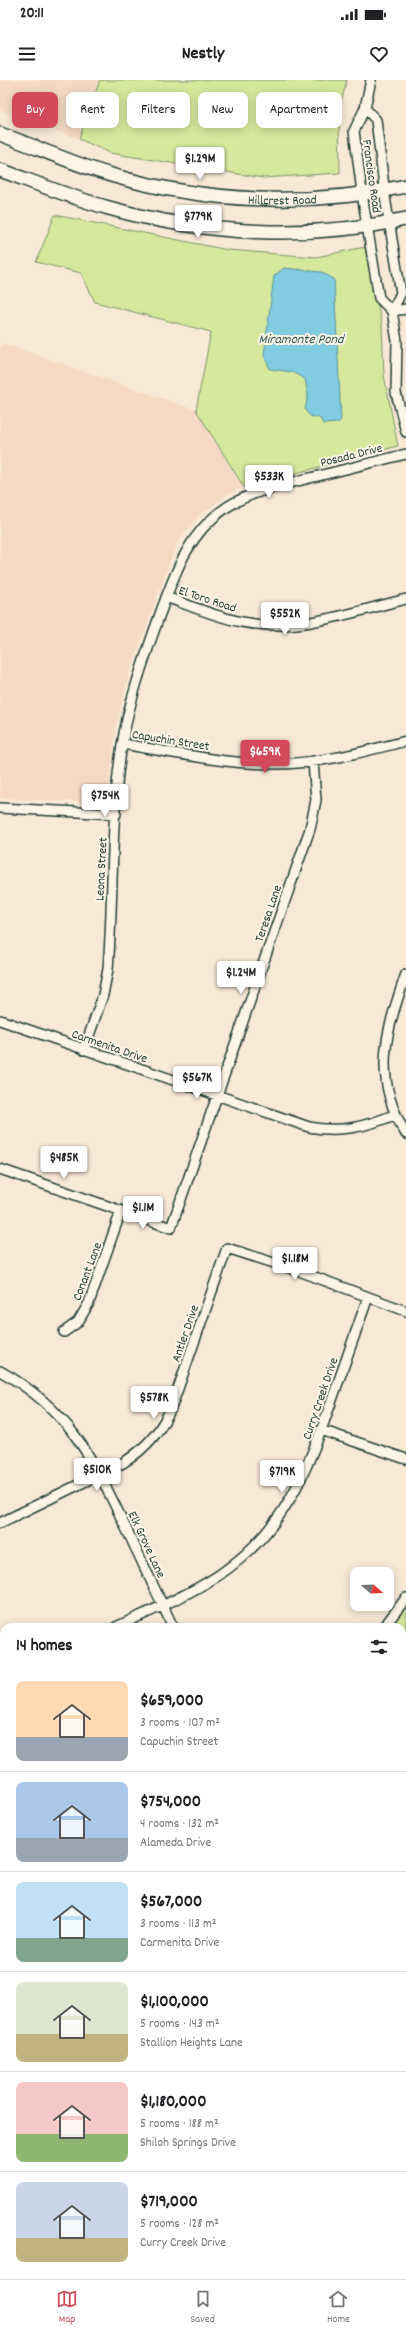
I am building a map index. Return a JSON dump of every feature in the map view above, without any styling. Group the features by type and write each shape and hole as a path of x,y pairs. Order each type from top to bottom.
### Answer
{"street":[{"path":"365,108 371,80"},
{"name":"Francisco Road","path":"365,108 376,120 384,190 400,294 392,311 379,298 362,194 354,130 365,108"},
{"name":"Hillcrest Road","path":"0,134 112,176 189,192 267,199 320,198 362,194 406,186"},
{"path":"0,170 110,208 188,225 268,231 321,231 389,223 406,219"},
{"path":"406,309 392,311 397,341 395,383 406,432"},
{"name":"Posada Drive","path":"166,597 179,563 191,542 216,515 236,502 269,488 406,454"},
{"name":"El Toro Road","path":"166,597 228,619 254,624 281,626 321,620 406,599"},
{"name":"Leona Street","path":"84,1050 103,994 108,969 116,814 122,744 136,683 166,597"},
{"name":"Capuchin Street","path":"122,744 234,762 274,764 313,761 345,756 406,741"},
{"name":"Teresa Lane","path":"121,1211 171,1228 311,825 316,800 313,761"},
{"path":"0,808 116,814"},
{"path":"406,974 388,1026 385,1048 386,1082 396,1114 406,1134"},
{"name":"Carmenita Drive","path":"0,1020 298,1124 324,1130 361,1128 396,1114"},
{"path":"0,1169 121,1211"},
{"name":"Conant Lane","path":"64,1332 78,1322 89,1303 121,1211"},
{"name":"Antler Drive","path":"0,1523 124,1464 141,1451 165,1421 174,1403 227,1248 299,1271 368,1297"},
{"path":"368,1297 406,1310"},
{"name":"Curry Creek Drive","path":"124,1623 220,1574 244,1555 267,1532 286,1507 302,1480 368,1297"},
{"name":"Elk Grove Lane","path":"0,1371 28,1388 61,1417 84,1446 100,1475 171,1623"},
{"path":"321,1430 406,1459"},
{"path":"387,1623 406,1598"}],"shaded area":[{"path":"0,80 100,80 96,92 66,92 66,128 83,128 79,139 49,128 58,128 58,92 12,92 12,114 0,110"},
{"path":"2,343 196,410 244,487 227,495 198,517 180,538 170,561 129,675 116,725 108,798 102,803 0,798 0,348"}],"green space":[{"path":"100,80 347,80 342,99 342,92 256,92 256,128 339,128 340,173 263,178 110,153 79,139 83,128 119,128 119,92 96,92"},
{"path":"55,215 228,250 316,257 365,247 382,325 384,375 398,446 244,487 196,410 211,332 95,302 81,273 36,262"},
{"path":"406,1607 406,1623 392,1623"}],"water":[{"name":"Miramonte Pond","path":"284,268 321,272 334,279 341,420 338,423 323,424 320,418 310,416 305,410 308,395 305,379 292,372 270,369 264,355 274,276"}]}
